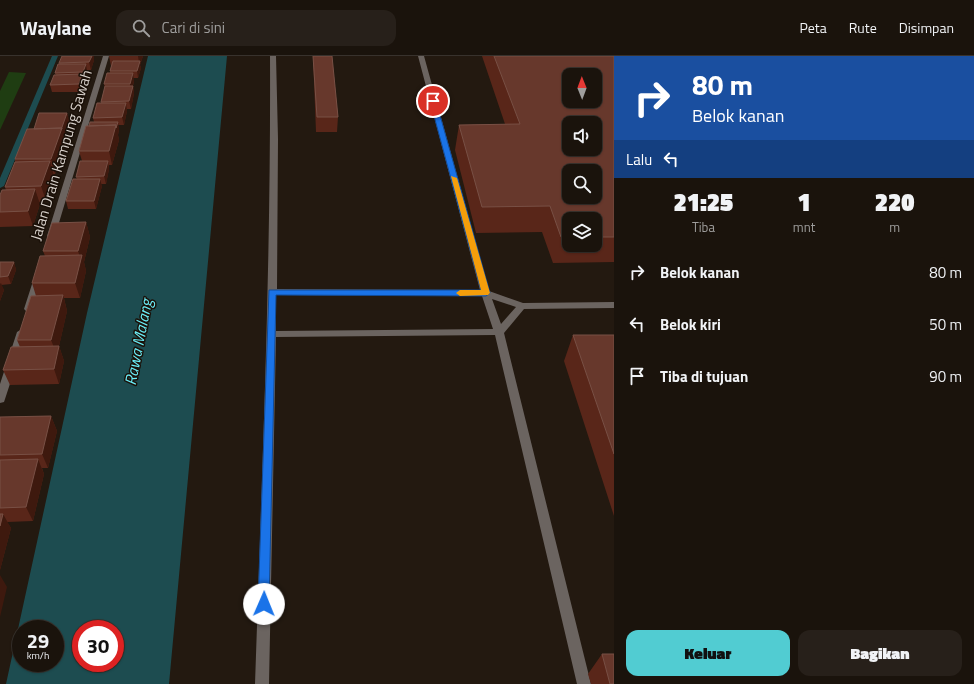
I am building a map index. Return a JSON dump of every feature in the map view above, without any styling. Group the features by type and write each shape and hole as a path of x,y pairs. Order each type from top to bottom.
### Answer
{"street":[{"name":"Jalan Drain Kampung Sawah","path":"48,248 106,56"},
{"path":"262,684 272,292 274,139 272,56"},
{"path":"421,56 486,293 499,332 584,684"},
{"path":"0,399 41,270"},
{"path":"272,292 486,293 522,306 614,305"},
{"path":"270,334 499,332 522,306"}],"green space":[{"path":"9,72 26,73 0,130 0,91"}],"water":[{"name":"Rawa Malang","path":"148,56 227,56 169,684 6,684 12,657 12,672 64,672 64,620 20,620 87,313"}],"building":[{"path":"62,56 92,56 89,62 59,63"},
{"path":"313,56 332,56 338,117 317,117"},
{"path":"494,56 614,56 614,237 602,237 602,212 562,212 561,237 550,206 482,207 459,125 520,124"},
{"path":"113,61 140,61 137,71 110,71"},
{"path":"58,64 86,64 83,72 55,73"},
{"path":"107,73 133,73 130,84 104,84"},
{"path":"82,74 79,84 50,85 54,75"},
{"path":"105,86 133,86 129,101 101,102"},
{"path":"97,103 126,103 122,117 93,118"},
{"path":"39,113 67,113 62,128 34,129"},
{"path":"90,122 118,122 116,128 116,125 89,126"},
{"path":"116,125 109,151 79,151 86,126"},
{"path":"62,128 51,159 15,159 27,129"},
{"path":"50,161 41,186 5,187 15,162"},
{"path":"80,161 108,161 104,176 76,177"},
{"path":"73,179 100,179 94,201 66,201"},
{"path":"35,189 28,211 0,212 0,195 2,190"},
{"path":"86,222 78,251 43,251 52,223"},
{"path":"82,255 75,283 32,283 40,256"},
{"path":"0,262 14,262 8,276 0,277"},
{"path":"63,295 51,340 17,340 31,296"},
{"path":"573,335 614,335 614,454"},
{"path":"59,346 54,369 3,370 11,347"},
{"path":"51,416 42,454 0,455 0,417"},
{"path":"38,459 26,507 0,508 0,460"},
{"path":"0,514 3,514 0,526"},
{"path":"602,654 614,654 614,684 610,684"}],"waterway":[{"path":"0,186 55,56"}],"slow traffic":[{"path":"454,178 486,293 460,293"}],"route":[{"path":"264,604 272,292 486,293 433,101"}]}
